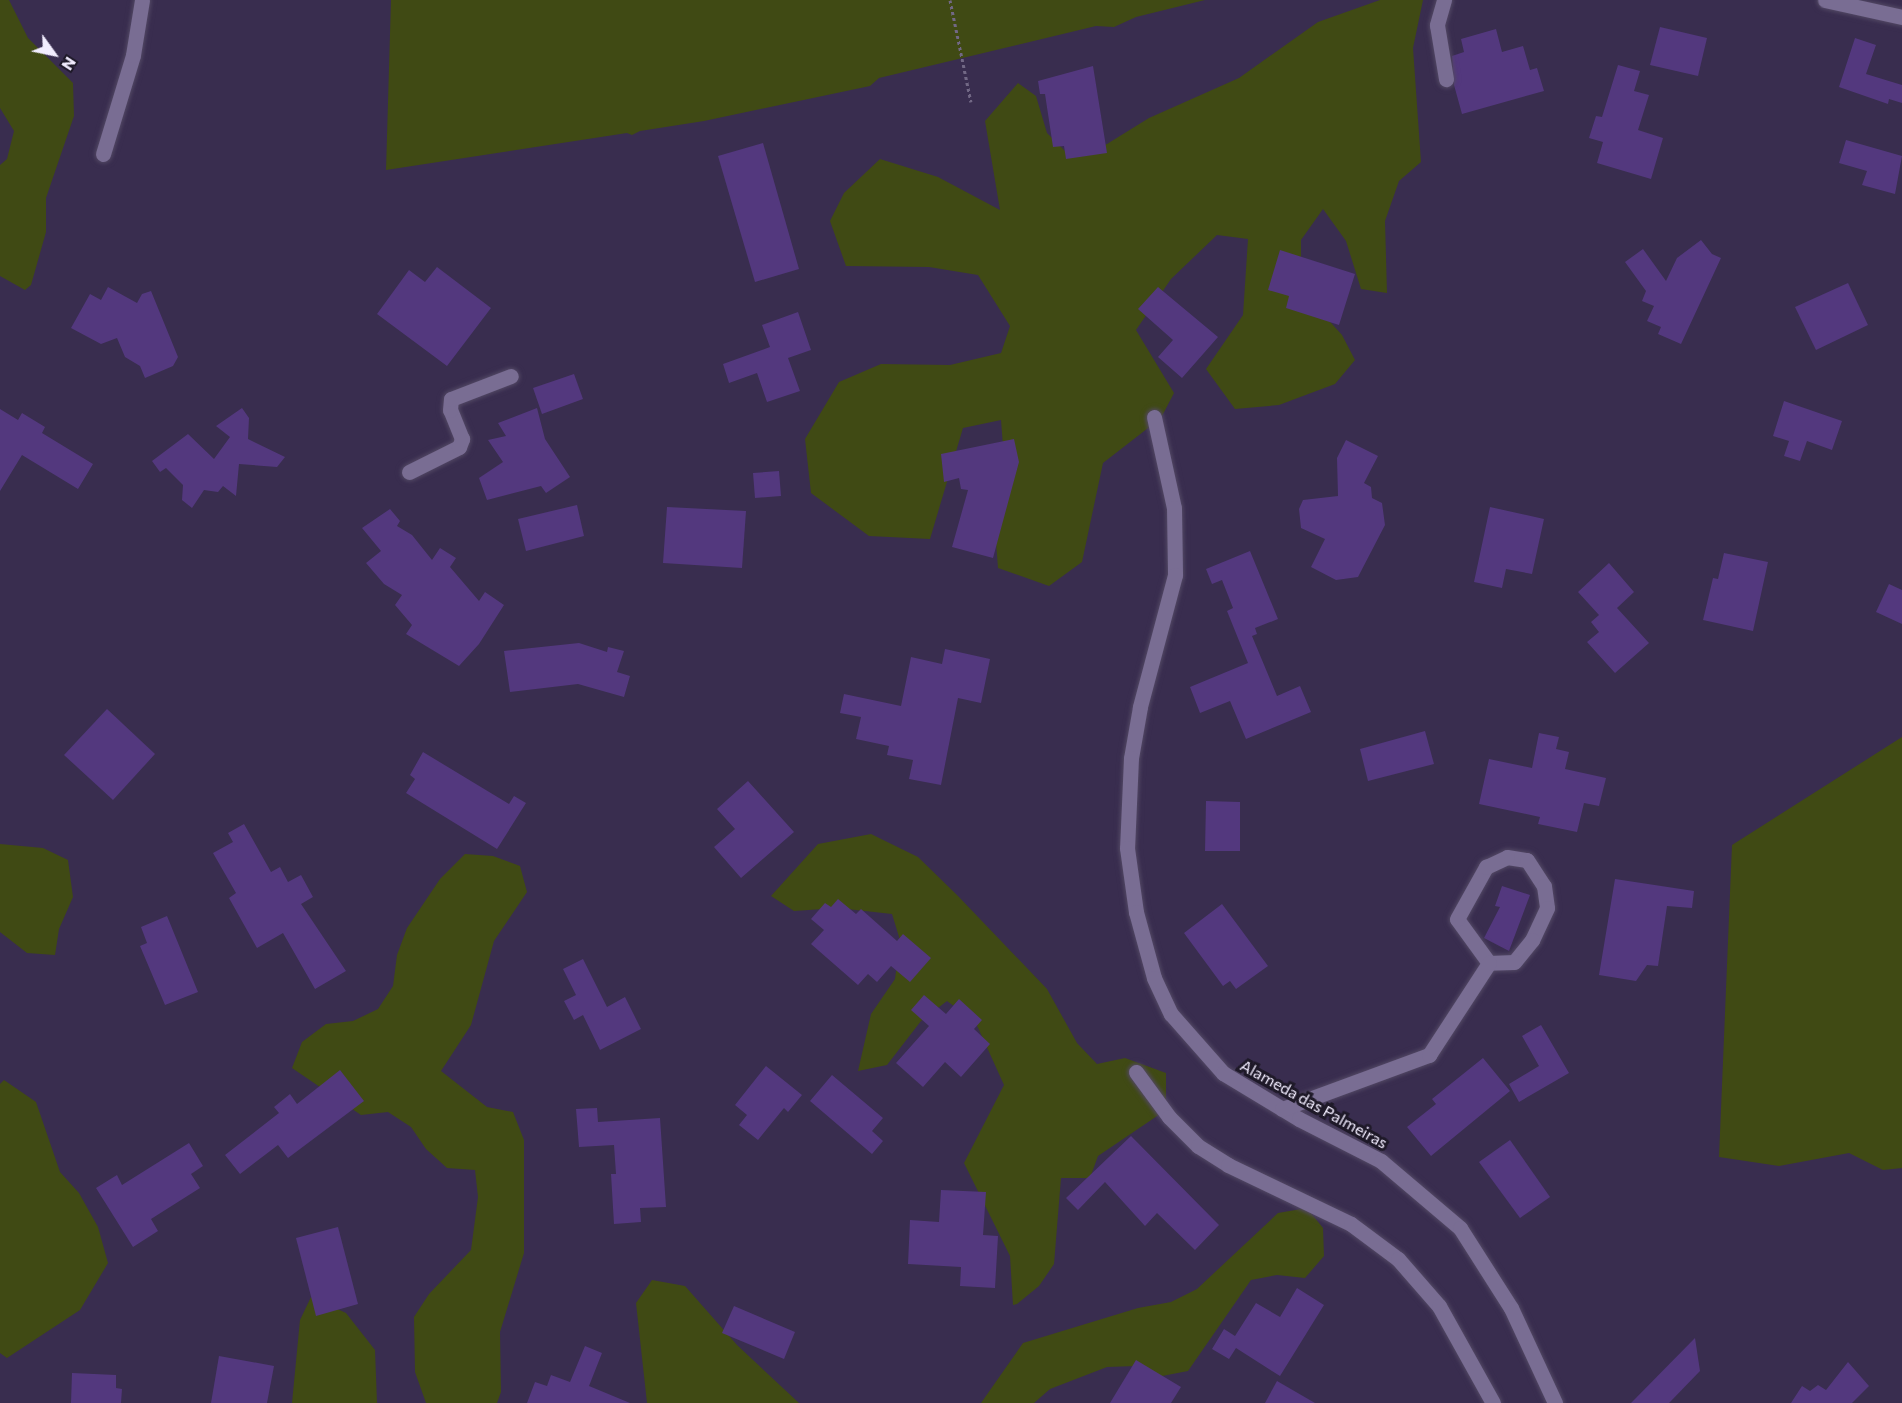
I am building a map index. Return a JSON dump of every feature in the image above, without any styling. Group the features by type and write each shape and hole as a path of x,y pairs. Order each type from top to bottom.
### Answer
{"lane":[{"path":"103,154 133,55 142,0"},
{"path":"1444,0 1437,26 1446,79"},
{"path":"1825,0 1902,17"},
{"path":"409,472 459,447 462,440 450,410 451,399 512,376"},
{"name":"Alameda das Palmeiras","path":"1154,417 1166,463 1177,537 1175,575 1152,651 1131,758 1127,848 1136,912 1154,978 1172,1014 1222,1073 1282,1109 1382,1161 1461,1228 1511,1308 1555,1403"},
{"path":"1507,857 1527,860 1544,886 1547,908 1532,940 1514,962 1489,963 1457,920 1486,867 1507,857"},
{"path":"1282,1109 1429,1055 1489,963"},
{"path":"1136,1072 1169,1117 1198,1146 1228,1165 1351,1224 1398,1259 1439,1306 1492,1403"}],"path":[{"path":"950,0 971,102"}],"green space":[{"path":"0,0 9,0 28,38 73,83 74,116 46,198 46,232 31,285 25,290 0,276 0,165 7,159 14,131 0,108"},
{"path":"391,0 1205,0 1136,17 1114,27 1096,26 879,78 870,86 704,121 640,131 632,135 627,133 386,170"},
{"path":"1380,0 1423,0 1413,48 1421,162 1399,181 1385,221 1387,293 1361,289 1346,241 1323,209 1301,240 1301,290 1342,335 1355,360 1335,384 1279,405 1235,409 1206,369 1243,315 1248,239 1217,235 1171,279 1136,330 1174,393 1161,418 1103,463 1082,562 1049,586 998,568 995,529 1004,459 1001,420 963,428 930,539 869,536 811,493 805,439 839,382 881,364 950,365 1001,353 1010,326 978,275 929,267 846,266 830,221 844,193 880,159 938,177 1000,210 985,121 1018,83 1036,96 1047,133 1070,156 1107,144 1149,118 1239,78 1318,22"},
{"path":"1902,737 1902,1168 1883,1170 1849,1153 1779,1166 1719,1157 1732,845"},
{"path":"871,834 918,857 958,896 1047,989 1077,1043 1097,1064 1125,1058 1166,1073 1166,1110 1098,1156 1090,1178 1061,1178 1054,1264 1039,1286 1017,1304 1013,1305 1010,1256 964,1163 1004,1085 975,1021 947,1001 921,1021 887,1065 858,1071 871,1014 895,979 900,940 892,914 838,908 794,911 771,896 818,844"},
{"path":"0,844 43,848 68,860 73,897 59,929 55,955 27,953 0,932"},
{"path":"465,854 493,856 520,866 527,892 494,941 471,1025 441,1071 487,1107 513,1112 524,1140 524,1253 500,1332 501,1392 497,1403 426,1403 415,1372 414,1317 429,1294 471,1250 478,1197 475,1170 447,1168 426,1149 411,1127 388,1112 361,1115 292,1068 302,1042 326,1024 353,1021 378,1009 393,986 397,955 407,928 440,879"},
{"path":"4,1080 36,1102 60,1172 79,1193 98,1227 108,1263 80,1310 7,1358 0,1353 0,1084"},
{"path":"1307,1208 1323,1228 1324,1256 1305,1278 1277,1275 1251,1280 1188,1371 1162,1376 1136,1366 1107,1367 1050,1389 1034,1403 981,1403 1023,1343 1138,1308 1171,1302 1197,1289 1278,1213"},
{"path":"652,1280 685,1286 737,1345 799,1403 647,1403 636,1303"},
{"path":"311,1297 346,1313 375,1350 377,1403 292,1403 300,1320"}],"building":[{"path":"1660,27 1707,38 1698,76 1650,65"},
{"path":"1496,29 1502,52 1523,46 1530,70 1537,68 1544,91 1462,114 1454,85 1452,56 1464,52 1461,39"},
{"path":"1855,38 1876,45 1866,74 1902,85 1902,103 1889,99 1888,104 1839,87"},
{"path":"1618,65 1640,71 1634,91 1649,95 1638,130 1663,138 1651,179 1597,163 1603,142 1589,138 1596,116 1602,117"},
{"path":"1093,66 1107,153 1066,159 1064,146 1053,147 1045,94 1040,94 1038,81"},
{"path":"1846,140 1902,156 1895,194 1862,185 1867,171 1839,163"},
{"path":"763,143 799,269 755,282 718,156"},
{"path":"1701,240 1712,254 1721,258 1681,344 1658,334 1661,327 1647,321 1654,306 1642,301 1646,291 1625,262 1643,249 1666,281 1677,258"},
{"path":"1280,250 1355,274 1339,325 1286,308 1289,296 1268,290"},
{"path":"437,267 491,308 447,366 377,314 409,270 425,282"},
{"path":"1848,283 1868,325 1816,350 1795,307"},
{"path":"108,287 137,303 142,294 151,291 178,357 173,366 145,378 140,366 125,357 117,338 101,344 71,328 90,294 101,300"},
{"path":"1158,287 1218,337 1182,378 1158,357 1173,340 1138,309"},
{"path":"798,312 811,350 788,358 800,391 767,402 757,373 729,383 723,364 770,347 762,325"},
{"path":"574,374 583,399 542,414 533,388"},
{"path":"1784,401 1842,421 1832,450 1807,441 1800,461 1784,456 1789,441 1773,436"},
{"path":"242,408 249,418 248,439 285,457 277,467 239,464 236,496 223,486 218,492 204,490 192,508 182,500 183,485 166,468 160,472 152,461 188,434 214,459 230,437 216,426"},
{"path":"537,408 545,439 570,477 546,493 541,486 487,500 479,478 503,462 488,440 506,436 498,423"},
{"path":"0,409 18,420 22,413 45,427 42,433 93,464 78,489 22,455 0,491"},
{"path":"1014,439 1019,462 993,558 952,547 968,490 961,489 959,478 944,482 941,454"},
{"path":"1346,440 1378,456 1364,483 1371,487 1372,498 1382,503 1385,525 1358,577 1336,580 1311,567 1325,539 1301,528 1299,509 1303,500 1338,496 1337,458"},
{"path":"779,471 781,496 755,498 753,473"},
{"path":"577,505 584,536 526,551 518,519"},
{"path":"667,507 746,511 742,568 663,563"},
{"path":"1490,507 1544,519 1532,574 1506,569 1502,588 1474,582"},
{"path":"390,509 400,521 397,526 412,535 432,560 440,548 456,558 450,567 479,601 485,592 504,605 479,644 459,666 406,634 412,625 395,605 402,595 384,584 366,563 381,551 362,528"},
{"path":"1250,551 1278,619 1255,628 1257,634 1252,636 1277,696 1300,686 1311,712 1246,739 1230,701 1200,713 1190,687 1248,663 1227,611 1233,608 1222,580 1212,584 1206,569"},
{"path":"1724,553 1768,562 1753,631 1703,620 1713,578 1718,579"},
{"path":"1609,563 1634,592 1617,608 1649,643 1615,673 1587,642 1599,632 1591,622 1599,615 1578,592"},
{"path":"1889,584 1902,590 1902,624 1876,612"},
{"path":"579,643 607,652 608,647 624,651 617,672 630,676 624,697 578,684 510,692 504,651"},
{"path":"945,649 990,659 981,703 958,698 941,785 909,779 913,760 887,755 889,746 856,739 861,717 840,713 844,694 901,706 911,657 942,664"},
{"path":"107,709 155,754 113,800 64,755"},
{"path":"1425,731 1434,764 1368,781 1360,749"},
{"path":"1539,733 1559,737 1556,749 1569,752 1565,769 1606,778 1599,806 1584,803 1577,832 1538,824 1540,817 1479,804 1489,759 1532,768"},
{"path":"423,752 509,804 514,796 526,803 497,849 406,793 415,779 410,775"},
{"path":"748,781 794,832 741,878 714,847 735,829 717,809"},
{"path":"1206,801 1240,802 1240,851 1205,851"},
{"path":"244,824 271,872 280,867 288,882 301,875 313,897 301,904 346,971 315,989 283,933 257,948 229,898 236,893 213,853 233,842 228,833"},
{"path":"1615,879 1694,891 1692,908 1667,906 1658,966 1647,965 1636,981 1599,975"},
{"path":"1502,886 1530,895 1509,951 1484,938 1500,907 1495,906"},
{"path":"838,899 856,914 861,909 897,941 903,934 931,958 910,982 891,966 877,982 868,974 858,985 811,944 824,930 811,919 825,903 831,907"},
{"path":"1222,904 1268,966 1236,989 1230,981 1223,986 1184,933"},
{"path":"167,916 198,992 165,1005 140,946 147,943 141,927"},
{"path":"583,959 607,1007 625,997 641,1029 600,1050 583,1015 574,1020 564,1001 576,995 563,969"},
{"path":"924,995 946,1014 959,999 982,1020 974,1029 990,1044 961,1077 945,1062 923,1087 896,1063 929,1026 911,1010"},
{"path":"1541,1025 1569,1073 1519,1102 1509,1084 1539,1066 1522,1036"},
{"path":"1483,1058 1510,1091 1431,1156 1407,1127 1436,1104 1432,1099"},
{"path":"766,1066 802,1095 788,1112 784,1108 758,1140 739,1125 747,1115 735,1105"},
{"path":"340,1070 364,1101 288,1158 278,1145 240,1174 225,1155 279,1113 274,1107 290,1094 297,1104"},
{"path":"832,1075 883,1118 872,1131 883,1141 872,1154 810,1101"},
{"path":"597,1108 598,1122 660,1118 666,1207 640,1208 641,1222 614,1224 611,1174 616,1174 614,1145 579,1147 576,1109"},
{"path":"1131,1136 1219,1225 1195,1250 1157,1213 1145,1226 1105,1182 1078,1210 1066,1198"},
{"path":"1510,1140 1550,1197 1520,1218 1479,1162"},
{"path":"189,1143 203,1166 191,1174 200,1188 151,1219 158,1231 133,1247 96,1188 117,1175 122,1185"},
{"path":"941,1190 986,1192 983,1235 998,1236 995,1288 960,1286 961,1267 908,1264 910,1220 939,1222"},
{"path":"338,1227 358,1304 316,1316 296,1238"},
{"path":"1297,1288 1324,1305 1280,1376 1236,1348 1229,1359 1212,1349 1224,1329 1235,1336 1256,1303 1280,1317"},
{"path":"734,1306 795,1332 784,1359 722,1333"},
{"path":"1695,1338 1700,1371 1669,1403 1631,1403"},
{"path":"585,1346 602,1353 589,1386 630,1403 527,1403 535,1382 547,1386 551,1375 570,1382"},
{"path":"219,1356 274,1366 267,1403 211,1403"},
{"path":"1136,1360 1181,1387 1171,1403 1110,1403"},
{"path":"1848,1362 1869,1386 1852,1403 1791,1403 1802,1386 1810,1391 1818,1385 1826,1390"},
{"path":"72,1373 116,1375 116,1388 122,1389 121,1403 71,1403"},
{"path":"1277,1381 1315,1403 1265,1403"}]}
